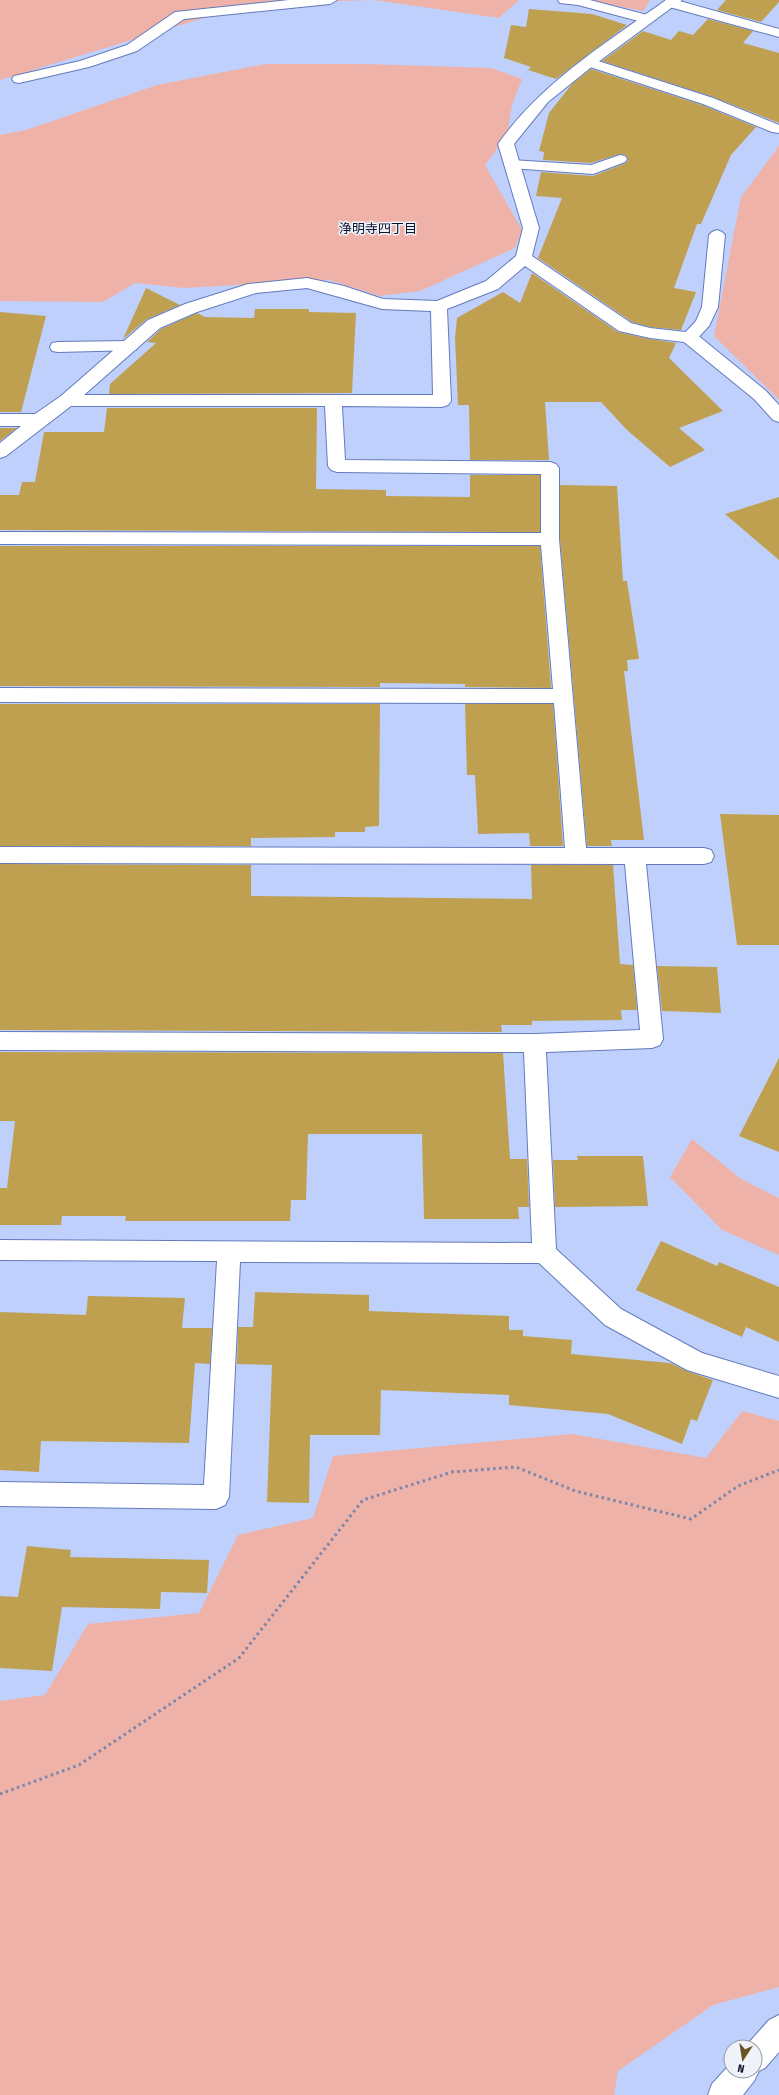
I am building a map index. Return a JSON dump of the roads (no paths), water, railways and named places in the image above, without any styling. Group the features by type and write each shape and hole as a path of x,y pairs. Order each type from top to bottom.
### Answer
{"street":[{"path":"0,452 39,420 67,400 154,324 191,308 254,288 307,283 338,290 382,304 439,306 492,285 524,258 531,228 527,210 511,164 506,144 543,99 646,19 673,1"},
{"path":"524,258 625,327 650,333 689,337 760,395 779,416"},
{"path":"67,400 333,402 442,401 439,306"},
{"path":"333,402 337,466 550,468 550,539 576,856"},
{"path":"0,420 39,420"},
{"path":"0,538 550,539"},
{"path":"0,695 562,696"},
{"path":"0,855 704,856"},
{"path":"0,1041 535,1043 652,1039 635,856"},
{"path":"535,1043 544,1253"},
{"path":"0,1250 544,1253 613,1317 696,1362 779,1387"},
{"path":"0,1494 216,1497 229,1251"},
{"path":"763,2049 779,2030"},
{"path":"723,2095 737,2079"}],"lane":[{"path":"19,79 84,64 132,48 180,15 330,0"},
{"path":"565,0 578,1 646,19"},
{"path":"673,1 779,33"},
{"path":"589,62 708,101 777,129"},
{"path":"511,164 593,170 620,159"},
{"path":"689,337 703,323 710,307 716,235"},
{"path":"58,346 130,346"}],"district":[{"name":"浄明寺四丁目","path":"378,228"}]}
